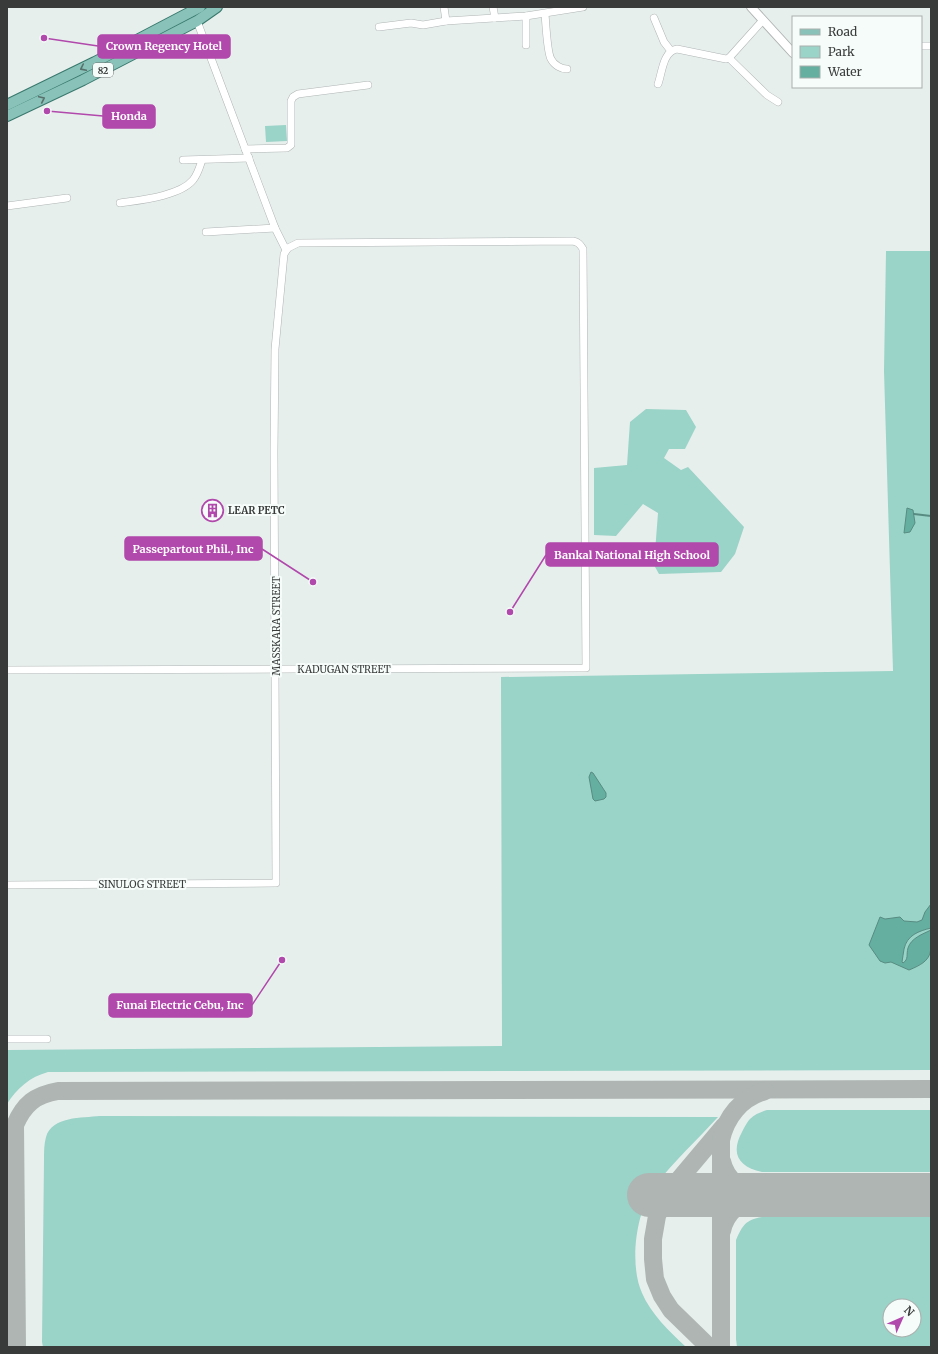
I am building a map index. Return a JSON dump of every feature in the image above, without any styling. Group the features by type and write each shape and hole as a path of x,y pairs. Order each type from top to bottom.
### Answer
{"main road":[{"name":"82","path":"7,105 195,12 217,7"},
{"name":"82","path":"7,116 83,80 195,12"}],"street":[{"path":"444,7 446,21"},
{"path":"493,7 495,18"},
{"path":"379,27 411,23 423,25 446,21 526,16 583,7"},
{"path":"751,7 792,51"},
{"path":"195,12 245,149 286,250"},
{"path":"545,14 550,59 562,69 567,69"},
{"path":"526,16 526,45"},
{"path":"654,18 664,42 671,51"},
{"path":"658,84 667,55 671,51 677,49 726,59 729,58 763,20"},
{"path":"729,58 767,95 778,102"},
{"path":"245,149 287,148 291,145 291,101 293,97 298,94 368,85"},
{"path":"183,160 249,158"},
{"path":"120,203 168,194 185,187 197,174 202,160"},
{"path":"7,206 67,198"},
{"path":"206,232 276,228"},
{"name":"KADUGAN STREET","path":"7,670 586,668 583,249 580,244 573,241 298,243 286,250"},
{"name":"MASSKARA STREET","path":"276,883 275,349 284,254 286,250"},
{"name":"SINULOG STREET","path":"7,885 276,883"},
{"path":"7,1039 47,1039"}],"green space":[{"path":"286,125 287,141 266,142 265,126"},
{"path":"886,251 931,251 931,1070 48,1072 35,1077 24,1084 7,1104 7,1050 502,1046 501,677 893,671 884,371"},
{"path":"646,409 686,410 696,427 685,449 669,449 664,458 681,470 688,467 744,527 735,554 721,572 659,574 654,565 658,513 643,504 616,536 594,535 594,468 627,465 630,422"},
{"path":"767,1110 931,1110 931,1172 762,1172 754,1170 742,1163 739,1158 737,1153 738,1140 749,1120 756,1114"},
{"path":"100,1116 718,1117 677,1160 654,1187 643,1210 636,1238 636,1268 642,1293 655,1315 686,1347 43,1347 45,1140 49,1130 54,1125 68,1119"},
{"path":"762,1217 931,1217 931,1347 737,1347 736,1240 745,1224"}],"water":[{"path":"907,508 913,510 915,523 910,532 904,533"},
{"path":"591,772 606,793 606,797 604,799 595,801 593,799 589,777"},
{"path":"931,904 931,928 914,934 908,940 904,949 902,962 903,963 906,960 908,948 912,942 931,930 931,950 927,959 923,963 909,970 891,962 885,963 880,961 869,945 880,917 885,919 900,917 904,921 917,922 922,920 925,912"}],"waterway":[{"path":"914,514 931,516"}],"taxiway":[{"path":"17,1347 15,1125 26,1106 37,1098 50,1093 58,1091 931,1089"},
{"path":"721,1347 721,1140 723,1132 731,1116 736,1110 749,1098 765,1091"},
{"path":"709,1347 671,1310 662,1296 655,1279 653,1239 657,1216 664,1199 724,1126"},
{"path":"722,1161 727,1174 736,1184 748,1191 762,1195"},
{"path":"722,1231 727,1218 736,1207 748,1200 762,1195"}],"runway":[{"path":"649,1195 931,1195"}],"place":[{"name":"Crown Regency Hotel","path":"44,38"},
{"name":"Honda","path":"47,111"},
{"name":"LEAR PETC","path":"212,510"},
{"name":"Passepartout Phil., Inc","path":"313,582"},
{"name":"Bankal National High School","path":"510,612"},
{"name":"Funai Electric Cebu, Inc","path":"282,960"}]}
